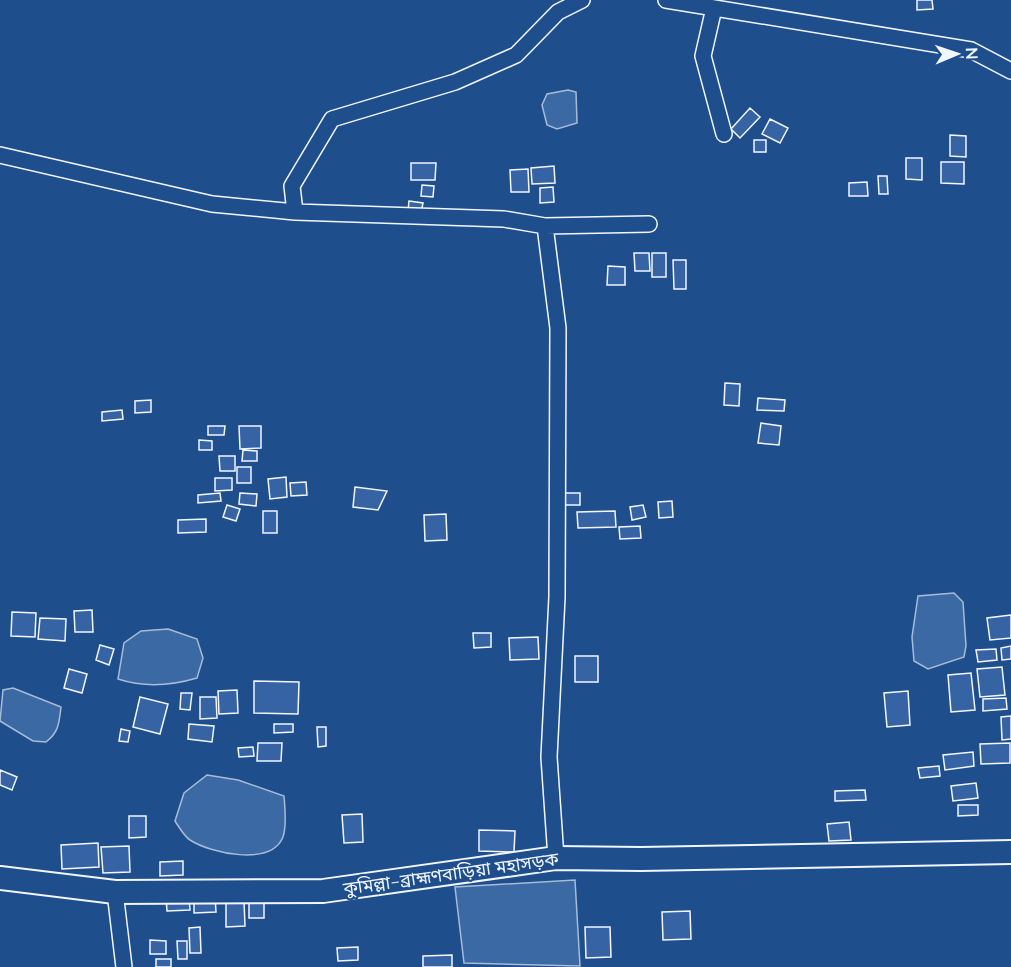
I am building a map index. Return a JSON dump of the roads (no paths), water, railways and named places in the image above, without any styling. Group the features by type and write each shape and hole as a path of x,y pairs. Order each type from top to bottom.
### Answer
{"highway":[{"name":"কুমিল্লা–ব্রাহ্মণবাড়িয়া মহাসড়ক","path":"0,878 115,892 323,891 556,858 641,860 1011,852"}],"street":[{"path":"295,212 292,186 332,118 455,82 516,55 558,12 582,0"},
{"path":"666,0 971,50 1011,71"},
{"path":"714,8 703,56 724,134"},
{"path":"0,155 212,204 295,212 504,219 545,226 649,224"},
{"path":"545,226 558,327 557,597 549,757 556,858"},
{"path":"115,892 124,967"}],"water":[{"path":"568,90 576,92 577,123 557,129 547,125 542,105 547,94"},
{"path":"954,593 963,602 966,646 964,657 928,669 914,661 912,637 918,596"},
{"path":"168,629 197,639 203,658 197,678 158,685 138,684 118,679 124,643 141,631"},
{"path":"13,688 61,707 56,731 46,742 33,741 0,721 3,690"},
{"path":"207,775 238,780 284,796 284,832 276,846 254,855 240,855 199,845 186,836 175,821 184,793"},
{"path":"575,880 580,966 464,963 455,887"}]}
